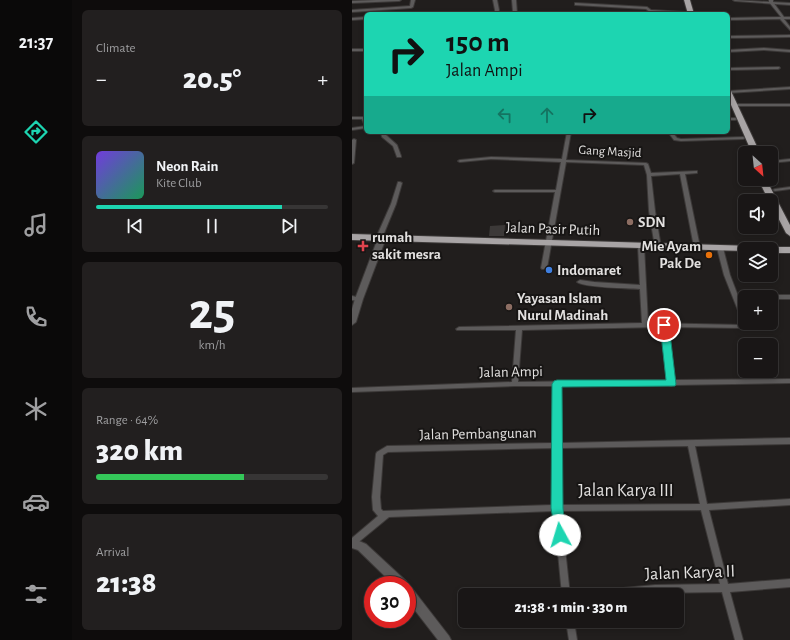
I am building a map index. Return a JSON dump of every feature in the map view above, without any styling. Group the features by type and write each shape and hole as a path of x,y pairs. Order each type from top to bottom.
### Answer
{"highway":[{"path":"683,0 686,12"},
{"path":"687,0 687,12"},
{"path":"731,105 731,119 747,146"},
{"path":"731,105 752,146"},
{"path":"766,186 790,233"},
{"path":"773,186 790,218"},
{"name":"Jalan Pasir Putih","path":"352,237 738,249"},
{"path":"778,250 790,250"}],"street":[{"path":"352,2 400,0"},
{"path":"408,10 411,7 413,0"},
{"path":"495,0 496,12"},
{"path":"514,0 515,12"},
{"path":"609,6 611,0"},
{"path":"735,0 771,1 790,4"},
{"path":"771,1 790,29"},
{"path":"576,4 647,8 650,11 662,12"},
{"path":"352,11 411,7"},
{"path":"352,19 364,18"},
{"path":"730,19 790,18"},
{"path":"746,19 751,23"},
{"path":"730,37 790,36"},
{"path":"730,51 764,49 790,51"},
{"path":"352,50 364,50"},
{"path":"730,69 778,68"},
{"path":"730,92 790,88"},
{"path":"731,105 790,105"},
{"path":"352,118 361,117 364,119"},
{"path":"352,128 364,127"},
{"path":"384,134 395,145 399,156"},
{"path":"544,268 569,134"},
{"path":"672,134 678,140 743,138"},
{"path":"352,163 354,140"},
{"path":"460,161 491,158 563,160"},
{"name":"Gang Masjid","path":"563,160 644,163 648,165 649,175 695,172"},
{"path":"778,161 790,160"},
{"path":"682,173 697,247"},
{"path":"649,175 652,211 658,247"},
{"path":"352,322 356,298 381,238 387,215 396,198 400,184"},
{"path":"775,190 790,188"},
{"path":"495,191 558,192"},
{"path":"641,246 645,325"},
{"path":"720,248 738,303"},
{"path":"580,282 642,287"},
{"path":"778,297 790,297"},
{"path":"459,329 645,325 738,327"},
{"path":"664,325 671,384"},
{"path":"516,384 519,328"},
{"name":"Jalan Ampi","path":"352,390 516,384 671,384 790,381"},
{"path":"557,384 557,508 565,588"},
{"name":"Jalan Pembangunan","path":"387,514 382,515 377,510 376,497 380,454 384,450 691,444 732,441 790,441"},
{"path":"691,444 704,507 727,588 739,640"},
{"name":"Jalan Karya III","path":"387,514 557,508 704,507 790,502"},
{"path":"387,514 352,543 362,547 393,576"},
{"name":"Jalan Karya II","path":"684,589 727,588 790,583"},
{"path":"416,603 445,640"},
{"path":"571,628 573,640"}],"building":[{"path":"505,225 504,236 489,236 490,226"}],"place":[{"name":"SDN","path":"630,222"},
{"name":"rumah sakit mesra","path":"363,246"},
{"name":"Mie Ayam Pak De","path":"709,255"},
{"name":"Indomaret","path":"549,270"},
{"name":"Yayasan Islam Nurul Madinah","path":"509,307"}],"route":[{"path":"560,535 557,508 557,384 671,384 664,325"}]}
